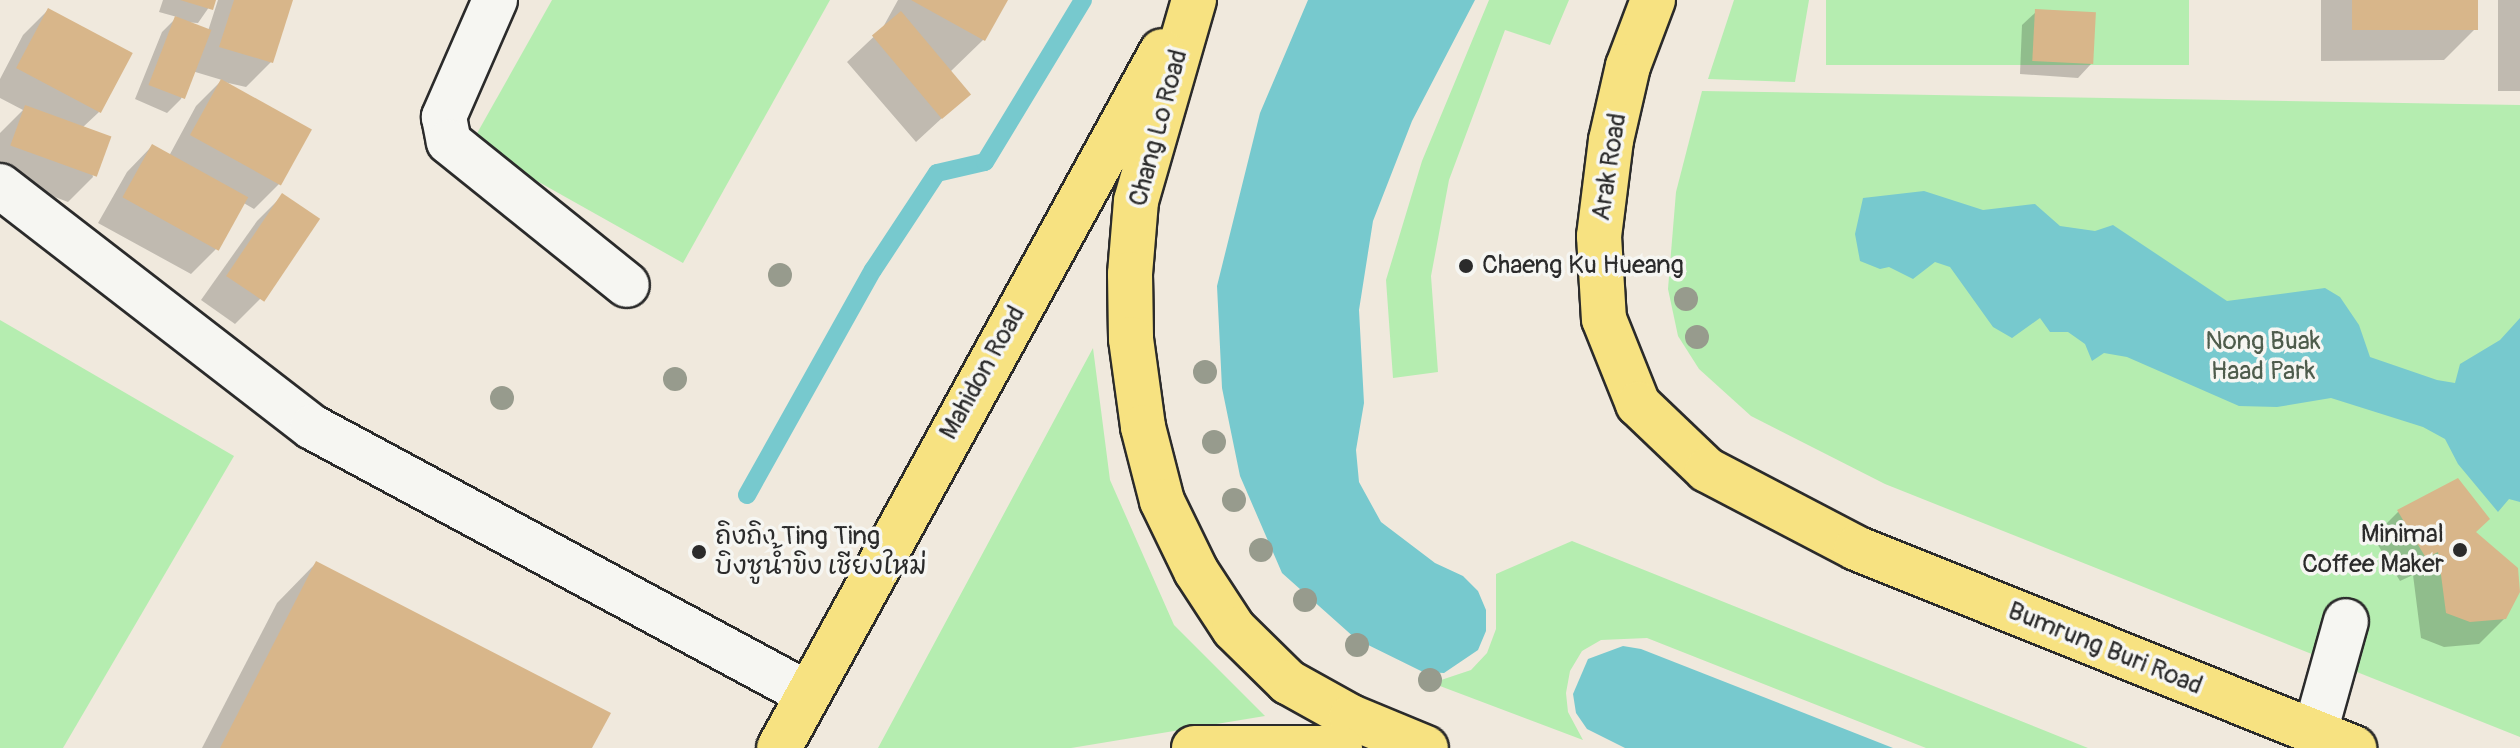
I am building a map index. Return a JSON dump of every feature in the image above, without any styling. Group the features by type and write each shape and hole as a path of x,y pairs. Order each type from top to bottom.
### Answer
{"main road":[{"name":"Mahidon Road","path":"779,748 1192,0"},
{"name":"Chang Lo Road","path":"1192,0 1136,201 1130,274 1131,339 1143,427 1162,501 1196,571 1234,629 1288,682 1351,717 1426,748"},
{"name":"Arak Road","path":"1653,0 1628,66 1611,140 1599,236 1604,319 1638,404 1707,470 1856,548"},
{"name":"Bumrung Buri Road","path":"1856,548 2335,740"},
{"path":"1194,748 1340,748"}],"street":[{"path":"495,0 444,117 449,142 627,285"},
{"path":"0,186 312,427 808,694"},
{"path":"2335,740 2346,621"}],"green space":[{"path":"552,0 830,0 683,263 471,144"},
{"path":"1489,0 1569,0 1550,45 1505,30 1449,180 1431,276 1438,372 1393,378 1386,280 1422,161"},
{"path":"1734,0 1809,0 1795,82 1708,79"},
{"path":"1826,0 2189,0 2189,65 1826,65"},
{"name":"Nong Buak Haad Park","path":"1702,91 2520,105 2520,737 1885,484 1751,416 1699,369 1678,336 1668,289 1676,192"},
{"path":"0,320 234,456 63,748 0,748"},
{"path":"1093,348 1110,480 1174,625 1265,716 1071,748 878,748"},
{"path":"1572,541 2088,748 1926,748 1647,638 1601,640 1582,651 1570,671 1566,693 1568,712 1583,740 1432,683 1471,670 1487,653 1496,629 1496,574"}],"water":[{"path":"1308,0 1475,0 1412,121 1373,221 1359,310 1364,403 1356,450 1359,482 1381,522 1435,563 1463,576 1478,591 1486,610 1486,631 1478,650 1444,673 1423,672 1356,639 1282,573 1240,476 1222,388 1217,286 1260,113"},
{"path":"1924,191 1983,210 2035,204 2060,226 2095,231 2113,225 2227,301 2325,288 2340,297 2359,325 2370,357 2437,380 2455,383 2460,364 2500,340 2520,318 2520,502 2509,499 2498,512 2458,464 2445,439 2423,427 2331,398 2277,407 2239,406 2127,357 2104,353 2092,361 2085,344 2068,332 2050,332 2040,318 2012,338 1993,327 1950,267 1935,262 1913,279 1889,267 1880,269 1860,261 1855,234 1863,198"},
{"path":"1623,646 1641,649 1893,748 1625,748 1587,729 1576,713 1573,694 1588,659"}],"building":[{"path":"180,0 216,0 213,10"},
{"path":"234,0 293,0 273,63 219,47"},
{"path":"911,0 1008,0 985,41"},
{"path":"2352,0 2478,0 2478,30 2352,30"},
{"path":"48,8 133,53 101,113 16,68"},
{"path":"2035,9 2096,12 2093,64 2032,61"},
{"path":"901,11 971,94 942,119 872,35"},
{"path":"175,16 211,30 185,99 148,85"},
{"path":"221,79 312,129 281,185 190,135"},
{"path":"25,105 111,136 97,177 10,145"},
{"path":"152,144 248,197 219,251 122,197"},
{"path":"282,193 320,219 264,302 226,276"},
{"name":"Minimal Coffee Maker","path":"2458,478 2490,519 2476,532 2518,568 2520,592 2506,619 2470,622 2446,613 2438,552 2426,558 2397,510"},
{"path":"316,561 611,713 592,748 220,748"}],"waterway":[{"path":"747,495 873,270 937,173 985,162 1083,0"}],"place":[{"name":"Chaeng Ku Hueang","path":"1466,266"},
{"name":"Minimal Coffee Maker","path":"2460,550"},
{"name":"ถิงถิง Ting Ting บิงซูน้ำขิง เชียงใหม่","path":"699,552"}]}
